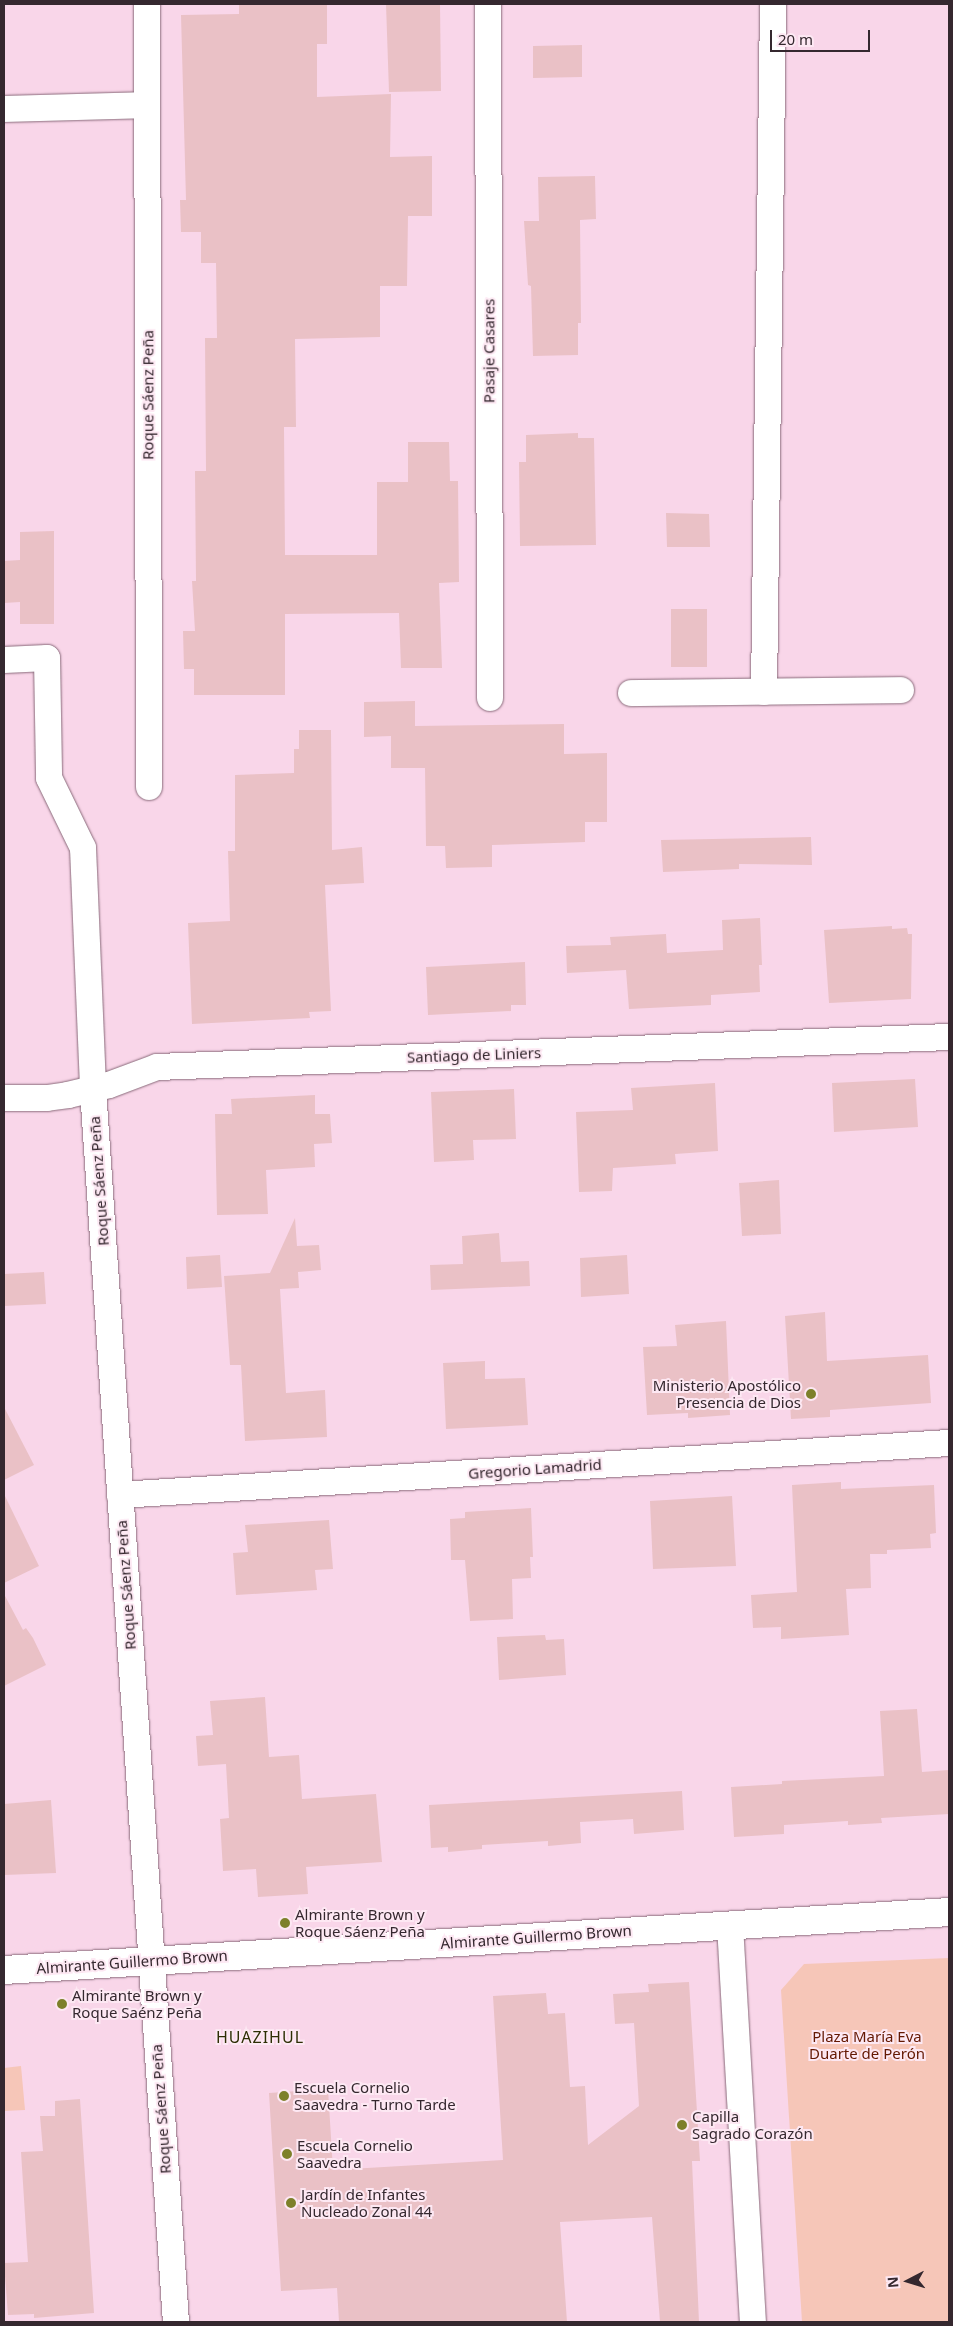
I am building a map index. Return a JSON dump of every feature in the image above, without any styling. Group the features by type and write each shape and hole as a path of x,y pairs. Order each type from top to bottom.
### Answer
{"street":[{"name":"Roque Sáenz Peña","path":"147,4 149,787"},
{"name":"Pasaje Casares","path":"488,4 490,698"},
{"path":"764,692 773,4"},
{"path":"4,109 147,104"},
{"name":"Roque Sáenz Peña","path":"4,660 47,658 49,778 83,848 93,1089 176,2322"},
{"path":"631,693 900,690"},
{"name":"Santiago de Liniers","path":"4,1098 47,1098 93,1089 157,1067 949,1038"},
{"name":"Gregorio Lamadrid","path":"120,1495 949,1443"},
{"name":"Almirante Guillermo Brown","path":"4,1970 949,1912"},
{"path":"730,1925 753,2322"}],"green space":[{"name":"Plaza María Eva Duarte de Perón","path":"949,1958 949,2322 802,2322 781,1990 804,1964"},
{"path":"21,2066 25,2110 4,2111 4,2068"}],"building":[{"path":"239,4 327,4 327,44 317,44 317,97 391,94 390,157 432,156 432,216 408,216 407,286 380,286 380,337 295,339 296,427 284,427 285,555 377,555 377,482 408,482 408,442 449,442 450,481 458,481 459,582 439,583 442,668 401,668 399,613 285,614 285,695 194,695 194,669 184,669 183,631 195,631 192,581 196,581 195,471 206,471 205,338 217,338 216,263 201,263 201,232 181,232 180,200 186,200 181,15 239,14"},
{"path":"386,4 440,4 441,91 389,92"},
{"path":"582,45 582,77 533,78 533,46"},
{"path":"595,176 596,219 580,220 581,323 578,323 578,355 533,356 531,286 528,285 524,221 539,221 538,177"},
{"path":"578,433 578,438 594,438 596,545 520,546 519,462 526,462 526,435"},
{"path":"666,513 709,514 710,547 667,547"},
{"path":"54,531 54,624 20,624 20,602 4,603 4,561 20,560 20,532"},
{"path":"671,609 707,609 707,667 671,667"},
{"path":"415,701 415,726 564,724 564,754 607,753 607,822 585,822 585,842 492,845 492,867 446,868 445,846 426,846 425,768 391,768 391,736 364,737 364,702"},
{"path":"299,730 331,730 332,850 362,847 364,883 325,885 331,1011 309,1012 310,1018 192,1024 188,923 230,921 228,851 235,851 235,775 294,773 294,749 299,749"},
{"path":"811,837 812,865 739,864 739,869 663,872 661,840"},
{"path":"760,918 762,965 759,965 760,992 711,995 711,1005 629,1009 626,970 567,973 566,946 611,945 610,937 666,934 667,953 723,950 722,920"},
{"path":"892,926 892,929 907,928 908,934 912,934 911,999 829,1003 824,930"},
{"path":"525,962 526,1005 511,1005 511,1011 428,1015 426,967"},
{"path":"915,1079 918,1127 834,1132 832,1083"},
{"path":"715,1083 718,1151 675,1154 676,1164 613,1168 612,1191 579,1192 576,1112 633,1110 631,1088"},
{"path":"514,1089 516,1139 473,1140 474,1160 434,1162 431,1092"},
{"path":"315,1095 315,1114 330,1114 332,1143 314,1144 315,1167 266,1170 268,1214 217,1215 215,1114 232,1114 231,1099"},
{"path":"779,1180 781,1234 742,1236 739,1183"},
{"path":"295,1218 297,1246 319,1245 321,1270 298,1272 299,1288 280,1289 286,1393 325,1390 327,1437 245,1441 241,1365 230,1365 224,1276 270,1273"},
{"path":"499,1233 501,1262 529,1261 530,1286 431,1290 430,1265 463,1264 462,1236"},
{"path":"220,1255 222,1287 187,1289 186,1257"},
{"path":"627,1255 629,1294 581,1297 580,1258"},
{"path":"44,1272 46,1304 4,1306 4,1274"},
{"path":"825,1312 827,1361 928,1355 931,1403 830,1410 830,1417 791,1419 785,1316"},
{"path":"726,1321 730,1415 688,1418 688,1413 647,1415 643,1347 677,1346 675,1325"},
{"path":"485,1361 485,1379 525,1378 528,1425 446,1429 443,1363"},
{"path":"4,1407 34,1465 4,1480"},
{"path":"841,1482 841,1489 934,1485 936,1533 930,1534 931,1548 887,1550 887,1554 870,1554 871,1588 846,1589 849,1635 781,1639 781,1627 753,1628 751,1595 797,1592 792,1485"},
{"path":"4,1494 39,1566 4,1583"},
{"path":"732,1496 736,1566 653,1569 650,1501"},
{"path":"531,1508 533,1557 530,1557 531,1578 512,1579 513,1619 470,1621 465,1560 451,1560 450,1519 465,1518 465,1512"},
{"path":"329,1520 333,1569 315,1570 317,1590 236,1595 233,1553 248,1552 245,1525"},
{"path":"4,1594 23,1630 26,1628 33,1638 46,1665 4,1686"},
{"path":"545,1635 546,1640 564,1639 566,1675 499,1680 497,1637"},
{"path":"265,1697 269,1757 299,1755 302,1799 376,1794 382,1862 306,1867 308,1894 258,1897 256,1869 223,1871 220,1819 229,1818 226,1764 198,1766 196,1736 213,1735 210,1701"},
{"path":"917,1709 922,1772 949,1770 949,1814 881,1818 882,1823 848,1825 848,1821 784,1825 784,1834 734,1837 731,1787 782,1784 782,1781 884,1776 880,1711"},
{"path":"682,1791 684,1830 634,1834 633,1819 580,1822 581,1843 548,1846 548,1841 482,1845 482,1849 448,1852 448,1847 431,1848 429,1805"},
{"path":"51,1800 56,1873 4,1875 4,1804"},
{"path":"689,1982 700,2161 692,2161 699,2322 660,2322 652,2217 560,2222 567,2322 339,2322 337,2288 281,2291 269,2093 328,2089 333,2170 503,2160 493,1996 546,1993 548,2014 565,2013 570,2087 585,2086 588,2145 639,2106 634,2023 615,2024 613,1994 649,1992 648,1984"},
{"path":"80,2099 94,2313 34,2318 34,2314 8,2315 4,2263 28,2262 21,2152 43,2151 40,2116 55,2116 55,2101"}],"place":[{"name":"Ministerio Apostólico Presencia de Dios","path":"811,1394"},
{"name":"Almirante Brown y Roque Sáenz Peña","path":"285,1923"},
{"name":"Almirante Brown y Roque Saénz Peña","path":"62,2004"},
{"name":"Escuela Cornelio Saavedra - Turno Tarde","path":"284,2096"},
{"name":"Capilla Sagrado Corazón","path":"682,2125"},
{"name":"Escuela Cornelio Saavedra","path":"287,2154"},
{"name":"Jardín de Infantes Nucleado Zonal 44","path":"291,2203"}],"district":[{"name":"HUAZIHUL","path":"260,2037"}]}
